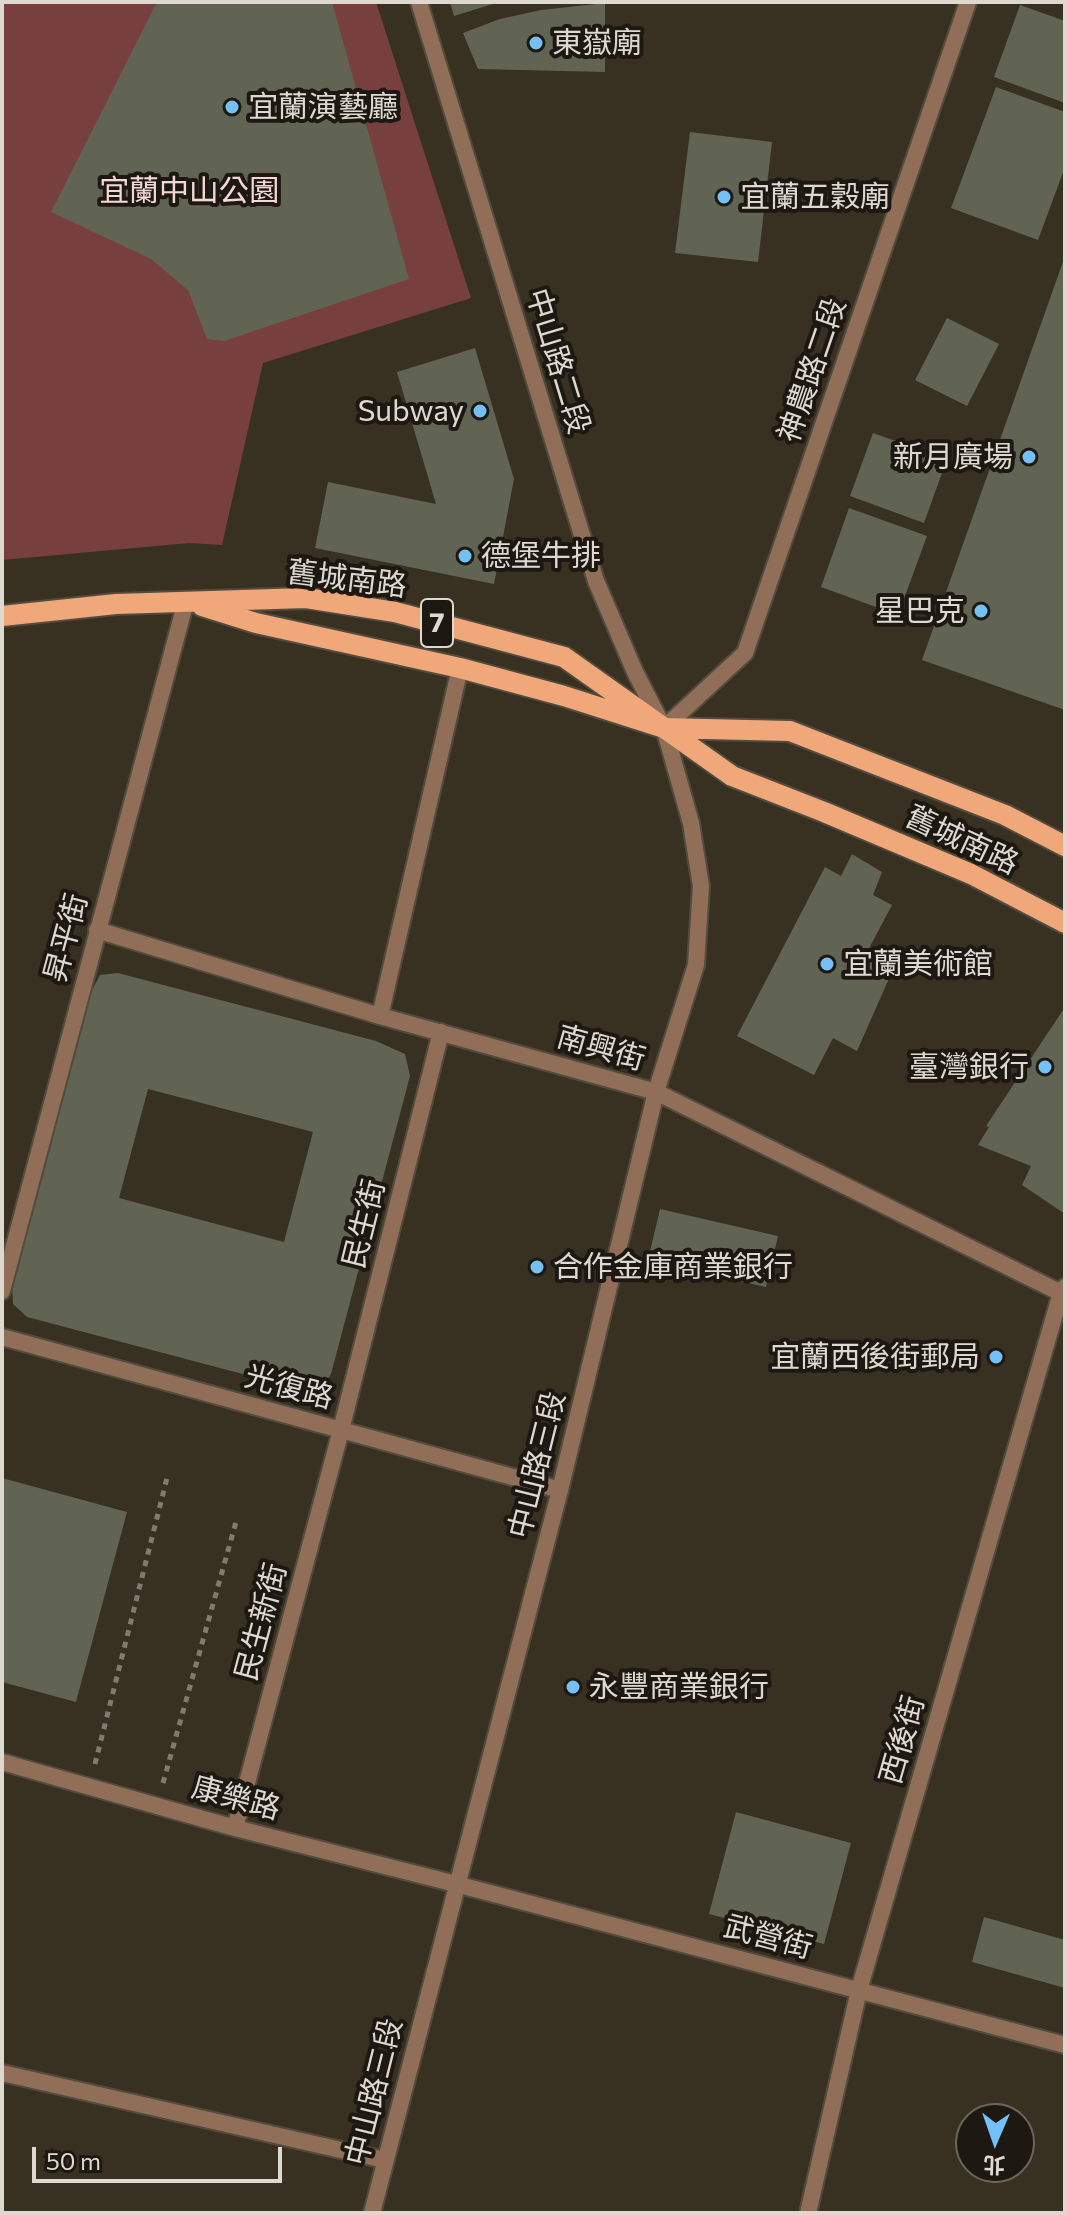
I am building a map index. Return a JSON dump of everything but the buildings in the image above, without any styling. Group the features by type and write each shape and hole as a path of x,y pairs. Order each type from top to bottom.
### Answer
{"main road":[{"name":"舊城南路","path":"2,616 116,604 306,598 395,612 564,657 732,776 971,874 1065,923"},
{"name":"舊城南路","path":"186,601 256,623 460,668 564,696 664,728 790,731 1005,815 1065,846"}],"street":[{"name":"中山路二段","path":"419,2 596,581 635,672 664,728"},
{"name":"神農路二段","path":"664,728 745,653 968,2"},
{"name":"昇平街","path":"2,1291 186,601"},
{"path":"380,1016 460,668"},
{"name":"中山路三段","path":"372,2213 560,1490 656,1092 696,965 701,886 691,823 664,728"},
{"name":"南興街","path":"97,930 380,1016 656,1092 1063,1290"},
{"name":"民生街","path":"341,1430 441,1032"},
{"name":"西後街","path":"808,2213 859,1990 1063,1290"},
{"name":"光復路","path":"2,1337 560,1490"},
{"name":"民生新街","path":"235,1828 341,1430"},
{"name":"康樂路","path":"2,1762 235,1828 456,1884"},
{"name":"武營街","path":"456,1884 1065,2045"},
{"path":"2,2073 385,2160"}],"path":[{"path":"89,1786 168,1474"},
{"path":"157,1806 236,1522"}],"green space":[{"name":"宜蘭中山公園","path":"2,2 376,2 471,298 263,363 222,545 189,543 2,560"}],"place":[{"name":"東嶽廟","path":"536,43"},
{"name":"宜蘭演藝廳","path":"232,107"},
{"name":"宜蘭五穀廟","path":"724,197"},
{"name":"Subway","path":"480,411"},
{"name":"新月廣場","path":"1029,457"},
{"name":"德堡牛排","path":"465,556"},
{"name":"星巴克","path":"981,611"},
{"name":"宜蘭美術館","path":"827,964"},
{"name":"臺灣銀行","path":"1045,1067"},
{"name":"合作金庫商業銀行","path":"537,1267"},
{"name":"宜蘭西後街郵局","path":"996,1357"},
{"name":"永豐商業銀行","path":"573,1687"}]}
